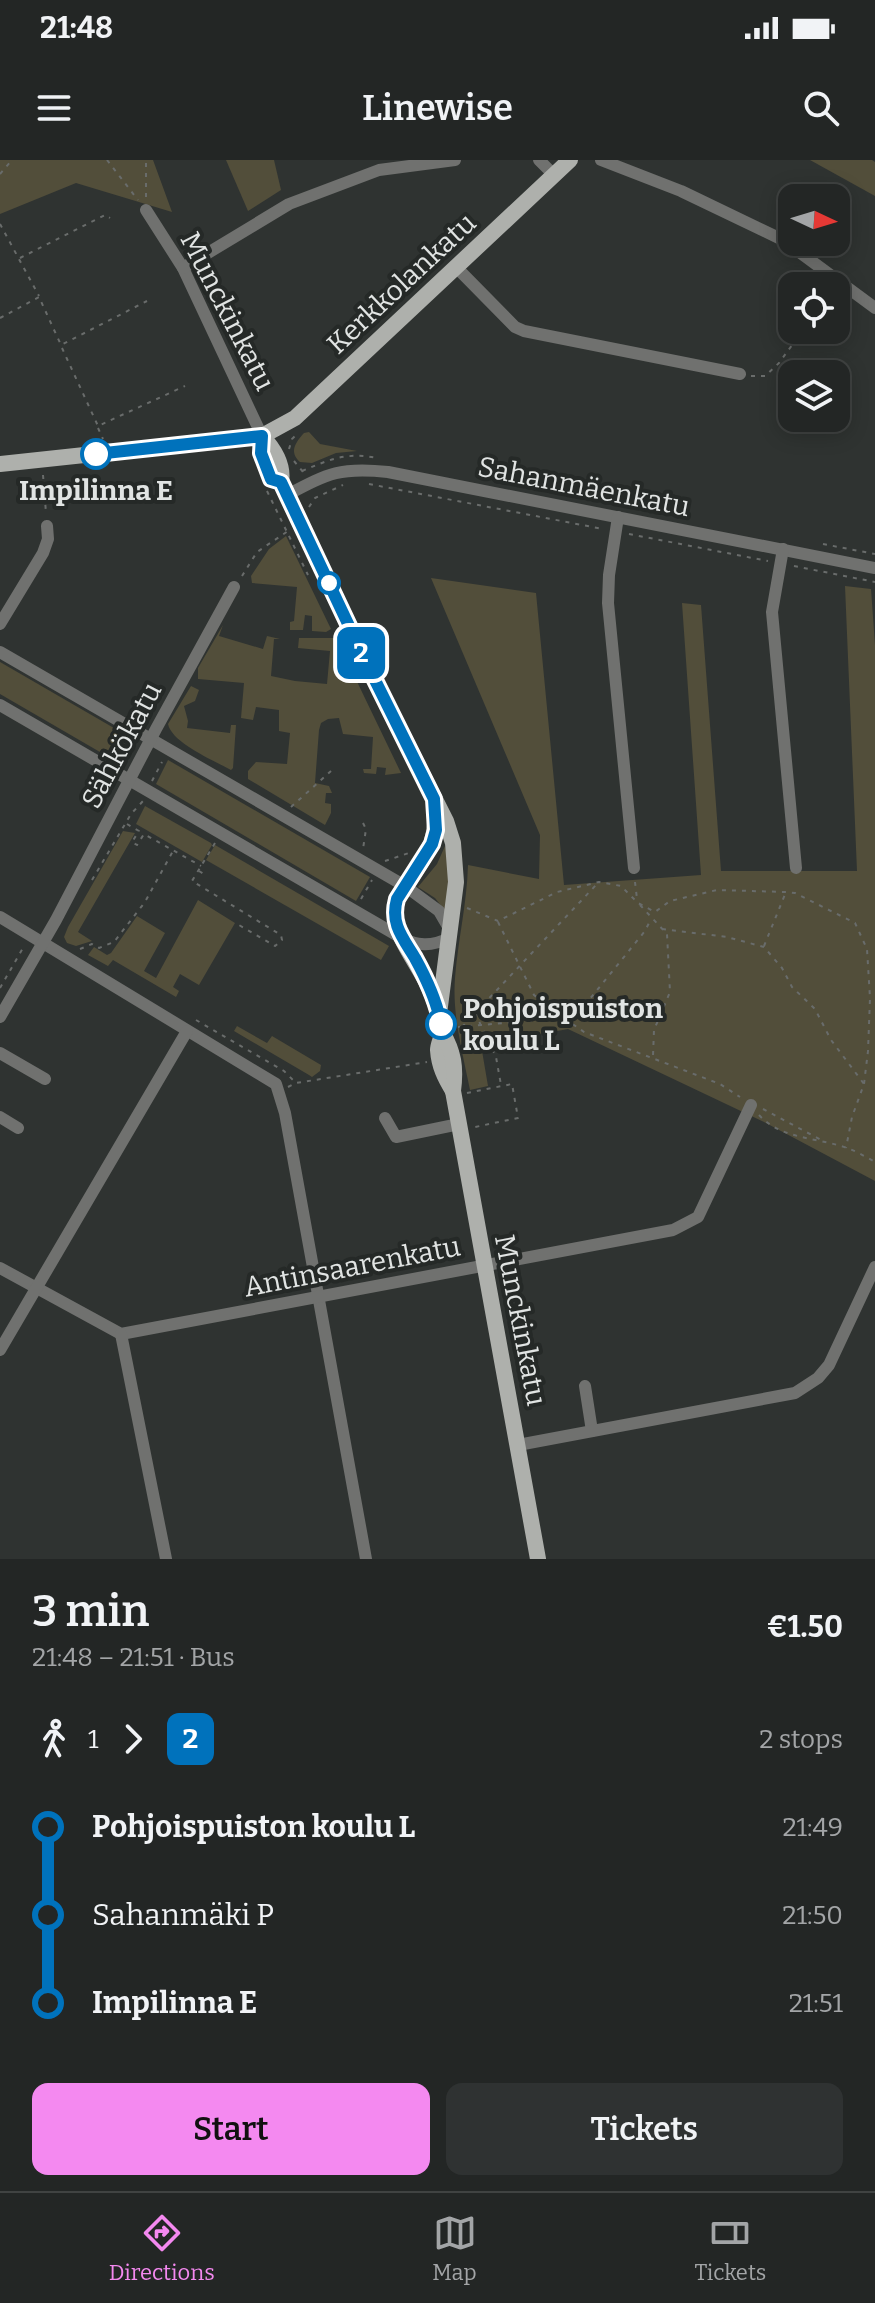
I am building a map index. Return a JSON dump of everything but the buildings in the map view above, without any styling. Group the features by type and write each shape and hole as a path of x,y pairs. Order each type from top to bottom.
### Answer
{"main road":[{"name":"Kerkkolankatu","path":"262,436 295,418 570,160"},
{"path":"0,464 262,436"},
{"name":"Munckinkatu","path":"262,436 272,448 283,473 279,490 446,821 453,843 456,882 439,1014"},
{"name":"Munckinkatu","path":"434,799 436,830 432,844 405,886 394,909 395,919 400,937 414,958 449,1030 466,1126 484,1266 538,1559"},
{"name":"Munckinkatu","path":"449,1030 438,1049 442,1073 460,1092"}],"street":[{"path":"183,268 289,204 379,170 455,160"},
{"path":"539,160 554,175"},
{"path":"601,160 681,191 783,240 875,308"},
{"name":"Munckinkatu","path":"146,210 183,268 262,436"},
{"path":"456,267 515,327 524,331 740,374"},
{"name":"Sahanmäenkatu","path":"279,490 333,473 365,470 398,474 875,568"},
{"path":"618,517 608,603 634,868"},
{"path":"0,624 43,553 48,539 47,526"},
{"path":"783,549 772,612 796,868"},
{"name":"Sähkökatu","path":"0,1017 234,587"},
{"path":"0,652 405,886 439,911 449,934 434,944 421,945 400,937 0,705"},
{"path":"1,919 270,1079 280,1091 366,1559"},
{"path":"0,1350 187,1031"},
{"path":"0,1053 45,1079"},
{"name":"Antinsaarenkatu","path":"121,1334 673,1230 698,1217 751,1105"},
{"path":"0,1117 18,1128"},
{"path":"385,1118 396,1137 466,1126"},
{"path":"518,1445 784,1395 807,1387 829,1365 875,1267"},
{"path":"0,1268 121,1334 166,1559"},
{"path":"585,1386 592,1431"}],"path":[{"path":"0,174 12,160"},
{"path":"146,160 146,210"},
{"path":"109,161 146,210"},
{"path":"20,258 105,215 110,218"},
{"path":"0,224 39,297 103,439"},
{"path":"0,318 39,297"},
{"path":"61,345 147,301"},
{"path":"740,374 765,376 793,344"},
{"path":"98,426 185,386"},
{"path":"42,470 47,526"},
{"path":"315,498 350,483"},
{"path":"365,483 875,582"},
{"path":"279,490 287,531 312,582"},
{"path":"234,587 257,552 287,531"},
{"path":"111,769 134,729"},
{"path":"290,808 331,771"},
{"path":"126,823 139,831 132,842 137,845 144,834 201,866"},
{"path":"363,823 366,829 363,850"},
{"path":"215,842 192,881 267,925 281,935 282,940 275,946 239,925"},
{"path":"75,950 92,944 99,948 114,942 145,902 173,851"},
{"path":"356,911 383,862 409,854"},
{"path":"634,868 638,903"},
{"path":"198,871 207,876"},
{"path":"462,1027 599,882"},
{"path":"498,921 557,892 599,882 621,886 667,934 670,992 654,1030 653,1057"},
{"path":"638,903 655,912 670,901 717,890 786,892 795,893 855,923 867,949 870,998 864,1084 852,1117 846,1148"},
{"path":"764,947 786,892"},
{"path":"462,905 498,921 534,995 584,1032 720,1084 751,1105 767,1123 788,1134 846,1148 875,1162"},
{"path":"571,1022 645,931 651,918"},
{"path":"662,929 727,937 764,947 782,968 792,987 815,1009 831,1040 864,1084"},
{"path":"475,1013 496,1057 501,1086"},
{"path":"449,1030 564,1018"},
{"path":"280,1091 296,1083 440,1059"},
{"path":"460,1092 512,1084 518,1118 466,1126"},
{"path":"751,1105 828,1143"}],"shaded area":[{"path":"0,160 153,160 172,212 76,183 0,214"},
{"path":"226,160 274,160 281,190 248,211"},
{"path":"810,160 872,160 875,162 875,196"},
{"path":"309,432 320,444 357,451 336,453 312,463 300,462 294,448 304,433"},
{"path":"286,536 331,629 326,632 312,631 312,616 305,615 303,630 290,630 290,622 294,621 297,587 252,583 251,576 269,549"},
{"path":"431,578 536,593 564,885 701,875 682,603 701,605 721,871 857,871 845,586 871,589 875,645 875,1181 764,1122 568,1029 481,1045 488,1086 470,1090 454,992 468,865 539,879 540,835"},
{"path":"223,625 219,636 263,649 267,636 280,639 274,639 271,676 295,681 327,684 330,651 298,648 299,638 336,638 401,773 385,775 386,768 377,767 376,774 364,773 363,769 371,769 373,737 343,734 339,718 321,723 319,730 315,783 329,786 332,793 326,793 325,803 331,804 331,813 325,825 248,779 248,771 256,762 287,764 290,733 279,731 279,710 256,707 253,720 241,718 244,683 198,679 198,668"},
{"path":"0,662 126,735 112,759 0,694"},
{"path":"191,686 199,690 195,701 184,706 187,728 230,733 231,725 236,725 231,770 194,750 171,731 168,724"},
{"path":"168,760 370,877 356,901 156,784"},
{"path":"145,806 211,843 202,862 136,824"},
{"path":"123,831 135,833 78,932 92,941 76,946 67,943 64,937 68,927"},
{"path":"215,845 389,946 381,960 206,860"},
{"path":"445,846 451,872 446,912 435,898 418,887 437,864"},
{"path":"198,900 235,923 199,985 180,974 173,987 179,991 176,997 113,960 108,966 88,955 94,947 107,955 111,953 137,916 165,933 144,971 156,978"},
{"path":"237,1026 267,1043 272,1036 321,1065 320,1071 312,1077 234,1031"}],"bus line":[{"name":"2","path":"96,454 262,436 261,453 271,479 281,482 434,799 436,830 432,844 397,899 394,909 400,937 428,985 441,1024"}],"place":[{"name":"Impilinna E","path":"96,454"},
{"name":"Pohjoispuiston koulu L","path":"441,1024"}]}
